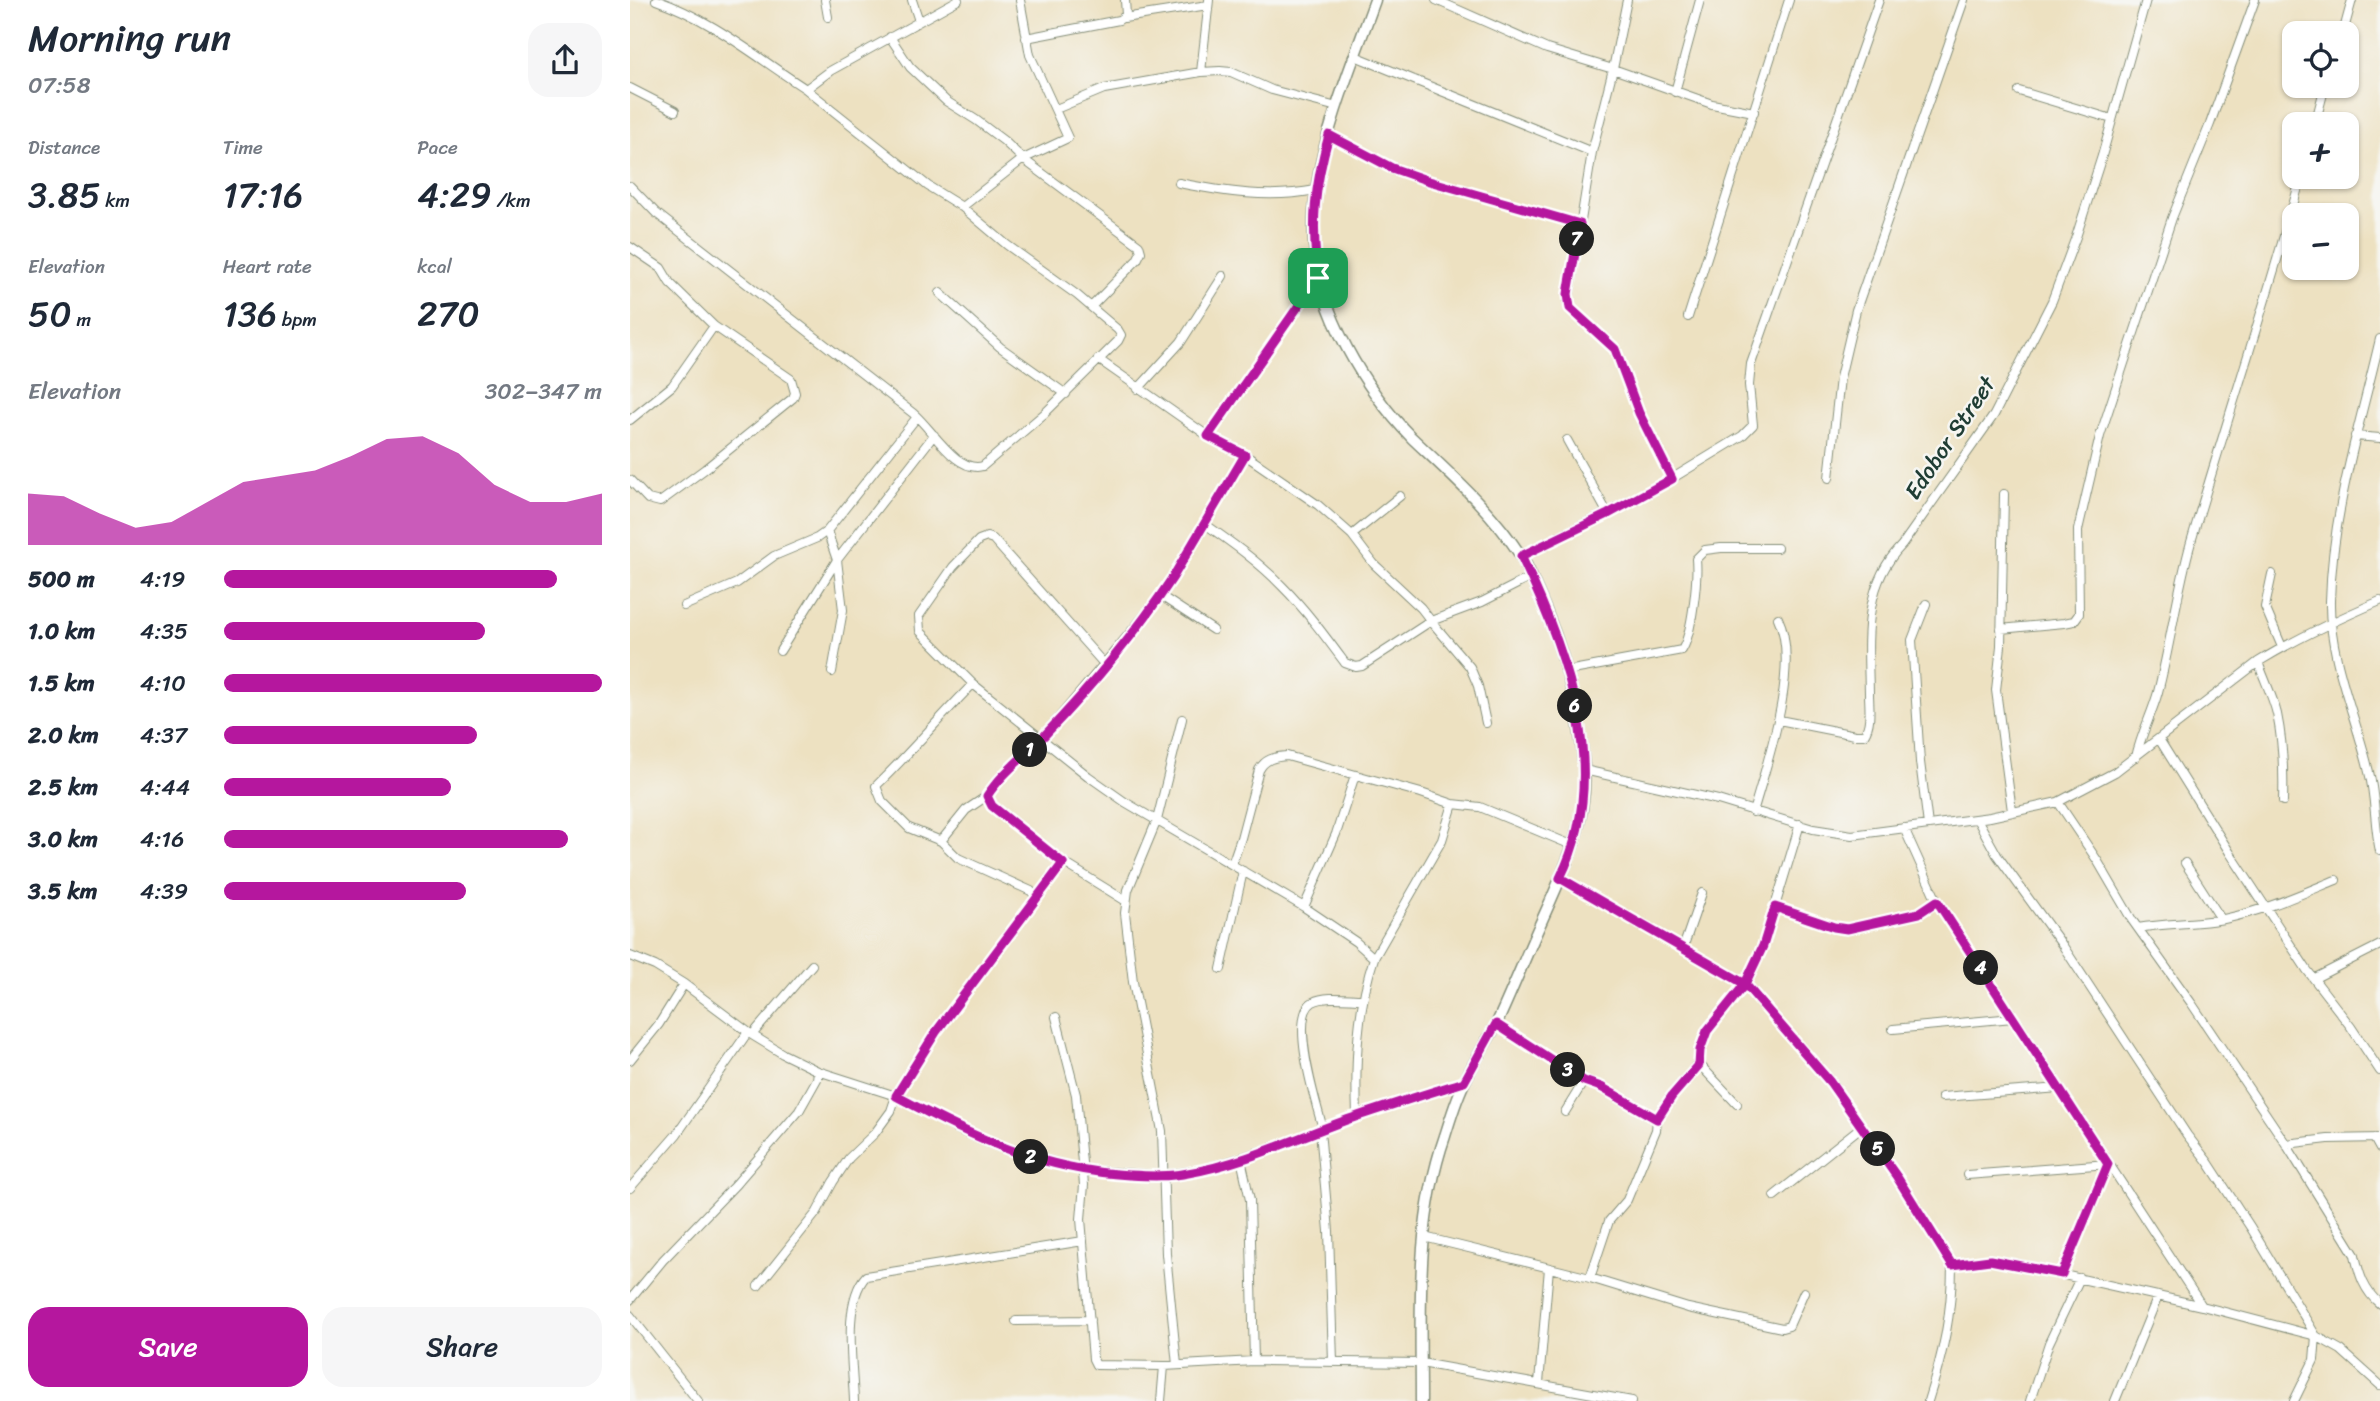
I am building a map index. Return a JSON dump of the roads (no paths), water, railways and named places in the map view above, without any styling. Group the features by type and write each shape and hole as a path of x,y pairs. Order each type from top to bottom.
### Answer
{"street":[{"path":"630,186 656,213 917,417 962,464 973,468 983,466 1066,394 1121,335 1091,307 962,207 928,186 806,89 732,37 681,9 656,0"},
{"path":"825,0 828,17"},
{"path":"912,0 919,21"},
{"path":"806,89 822,75 958,0"},
{"path":"962,207 1023,159 1068,138 1034,66 1020,0"},
{"path":"1124,18 1125,0"},
{"path":"1375,0 1337,107 1316,190 1314,242 1318,278 1332,317 1375,392 1411,436 1466,488 1521,556 1547,612 1567,671 1579,727 1584,770 1584,793 1574,846 1496,1024 1464,1082 1432,1179 1419,1294 1421,1401"},
{"path":"1436,0 1547,49 1721,107 1754,112"},
{"path":"1627,0 1592,152 1568,294 1570,308 1615,349 1639,413 1672,479"},
{"path":"1675,92 1700,0"},
{"path":"1688,317 1789,0"},
{"path":"1521,556 1608,514 1672,479 1742,436 1753,425 1749,384 1751,364 1880,0"},
{"path":"1829,478 1840,378 1856,310 1964,0"},
{"name":"Edobor Street","path":"1779,720 1855,735 1864,735 1868,729 1868,632 1871,604 1879,578 1888,559 1902,545 1994,415 2052,301 2077,233 2146,0"},
{"path":"2001,629 2064,623 2074,621 2079,614 2078,530 2100,436 2172,218 2255,0"},
{"path":"2346,21 2352,0"},
{"path":"1026,38 1209,3 1201,72"},
{"path":"890,37 910,67 946,102 976,120 1023,159 1139,245 1141,252 1137,260 1091,307"},
{"path":"1355,56 1592,152"},
{"path":"1056,109 1104,89 1201,72 1231,72 1272,90 1337,107"},
{"path":"630,88 675,111"},
{"path":"2020,91 2112,119"},
{"path":"1329,135 1392,168 1580,224"},
{"path":"1179,183 1241,194 1292,195 1316,190"},
{"path":"2136,757 2163,672 2179,588 2192,540 2251,351 2259,315 2297,189"},
{"path":"630,247 661,268 670,283 714,326 791,379 795,386 793,398 705,470 660,502 648,499 630,480"},
{"path":"1138,389 1181,342 1223,276"},
{"path":"1208,436 1318,278"},
{"path":"940,293 1000,347 1066,394"},
{"path":"630,420 672,386 714,326"},
{"path":"2380,339 2340,504 2330,601 2339,664 2370,773 2380,851"},
{"path":"1098,359 1208,436 1245,455 1318,505 1352,535 1374,564 1421,608 1470,667 1478,686 1486,723"},
{"path":"684,606 737,583 774,556 827,531 917,417"},
{"path":"780,651 837,560 934,435"},
{"path":"2356,436 2380,438"},
{"path":"1567,440 1608,514"},
{"path":"941,841 966,810 987,796 1000,778 1042,738 1161,596 1245,455"},
{"path":"2004,494 2001,629 1996,690 2012,811"},
{"path":"1352,535 1400,496"},
{"path":"1205,524 1253,559 1281,585 1315,622 1345,663 1351,666 1362,666 1431,621 1482,602 1531,577"},
{"path":"827,531 837,560 843,610 832,672"},
{"path":"1105,665 1009,556 993,539 987,537 979,540 953,567 919,616 920,631 973,684 1088,776 1125,802 1304,907 1356,942 1374,958"},
{"path":"1567,671 1682,650 1690,630 1696,559 1705,550 1777,548"},
{"path":"2272,574 2265,607 2282,647"},
{"path":"1161,596 1213,630"},
{"path":"1584,770 1718,800 1813,829 1852,835 1977,819 2058,802 2115,772 2282,647 2380,601"},
{"path":"1926,604 1912,640 1920,762 1928,825"},
{"path":"1753,812 1779,720 1785,643 1784,629 1778,618"},
{"path":"2258,663 2277,718 2284,767 2283,801"},
{"path":"973,684 876,786 882,801 909,828 941,841 958,858 1031,891 1037,898"},
{"path":"1177,1365 1166,1254 1162,1132 1133,982 1126,933 1126,901 1157,820 1182,719"},
{"path":"2159,739 2307,970 2380,1072"},
{"path":"1232,864 1259,770 1269,759 1287,756 1453,804 1480,807 1574,846"},
{"path":"1304,907 1336,834 1354,775"},
{"path":"987,796 992,806 1063,863 1126,901"},
{"path":"2058,802 2138,928 2286,1144 2355,1255 2358,1270 2370,1296 2380,1304"},
{"path":"1357,1116 1356,1053 1362,999 1374,958 1442,840 1453,804"},
{"path":"1977,819 1997,855 2063,946 2187,1135 2208,1162 2315,1336 2314,1360 2294,1401"},
{"path":"1590,1278 1609,1221 1627,1200 1656,1129 1657,1119 1672,1096 1699,1065 1700,1050 1707,1031 1745,984 1763,946 1800,824"},
{"path":"1904,828 1937,901 2202,1306"},
{"path":"758,1286 817,1212 832,1182 849,1157 875,1133 891,1111 896,1096 936,1032 1063,863"},
{"path":"2185,863 2221,919"},
{"path":"1221,969 1243,871"},
{"path":"1560,878 1745,984 1830,1082 1897,1177 1952,1265 1952,1300 1947,1337 1928,1401"},
{"path":"2138,928 2221,919 2268,908 2336,880"},
{"path":"1683,948 1702,893"},
{"path":"1775,907 1847,929 1919,913 1937,901"},
{"path":"2315,978 2380,945"},
{"path":"630,956 645,961 684,984 750,1033 783,1054 818,1071 896,1096 997,1146 1081,1170 1163,1176 1206,1170 1357,1116 1464,1082"},
{"path":"630,1188 677,1134 750,1033 812,965"},
{"path":"630,1060 659,1024 684,984"},
{"path":"1333,1362 1329,1231 1322,1130 1304,1047 1303,1016 1314,1001 1362,999"},
{"path":"1056,1017 1076,1094 1084,1185 1081,1219 1093,1363 1164,1366 1254,1361 1421,1363 1632,1401"},
{"path":"1893,1029 2014,1018"},
{"path":"1496,1024 1584,1081 1601,1087 1657,1119"},
{"path":"1699,1065 1737,1104"},
{"path":"630,1300 663,1259 736,1184 799,1111 817,1079 818,1071"},
{"path":"1565,1112 1584,1081"},
{"path":"1942,1097 2060,1088"},
{"path":"1774,1196 1861,1127"},
{"path":"2286,1144 2328,1139 2377,1138 2380,1149"},
{"path":"1241,1159 1250,1200 1254,1361"},
{"path":"1967,1175 2108,1164"},
{"path":"2062,1274 2108,1164"},
{"path":"1424,1237 1590,1278 1688,1308 1783,1328 1789,1326 1804,1292"},
{"path":"855,1401 852,1328 854,1299 859,1284 866,1276 1083,1241"},
{"path":"1952,1265 1990,1260 2062,1274 2202,1306 2315,1336 2340,1350 2380,1385"},
{"path":"1539,1383 1549,1268"},
{"path":"2030,1401 2049,1343 2080,1278"},
{"path":"2115,1401 2158,1296"},
{"path":"630,1315 698,1401"},
{"path":"1016,1321 1090,1320"},
{"path":"1161,1401 1164,1366"}]}
